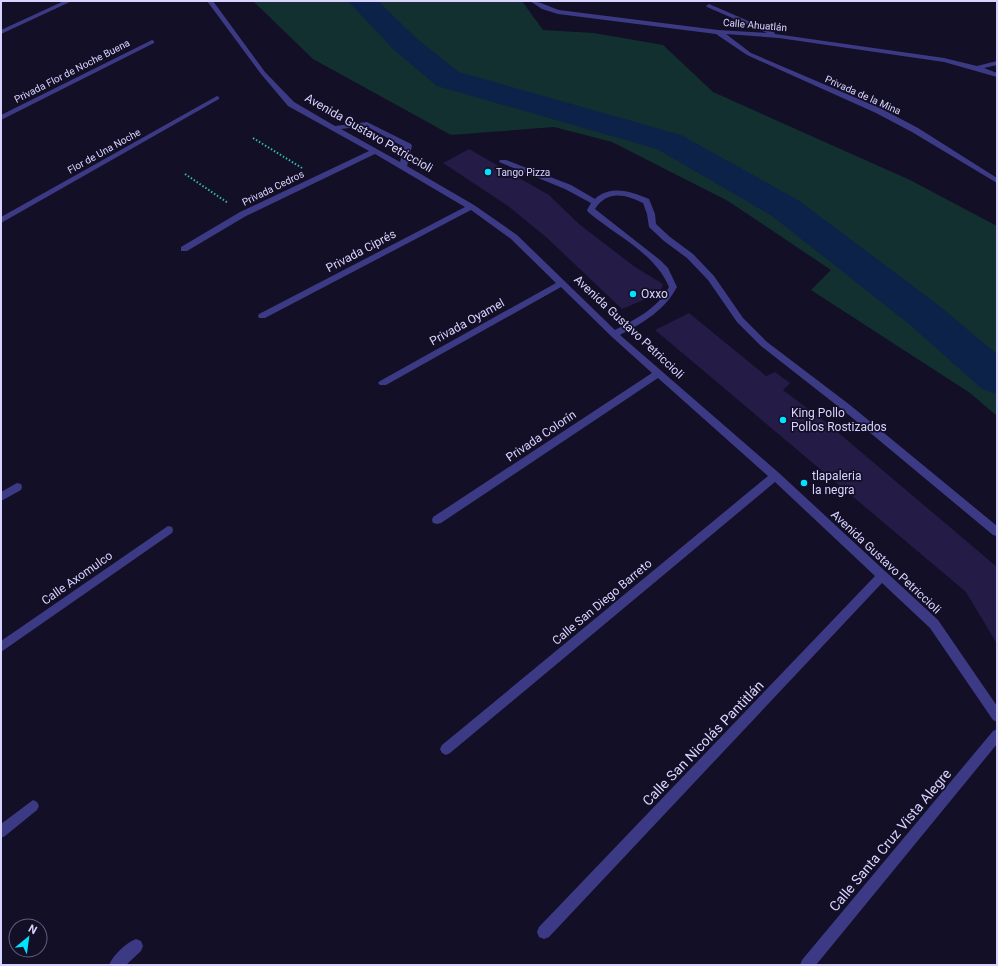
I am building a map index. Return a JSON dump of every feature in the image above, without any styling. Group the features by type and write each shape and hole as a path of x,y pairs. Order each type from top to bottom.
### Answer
{"street":[{"name":"Avenida Gustavo Petriccioli","path":"210,1 263,73 291,104 471,207 514,237 614,334 776,476 934,624 997,716"},
{"name":"Calle Ahuatlán","path":"533,1 544,8 558,12 718,32 779,36 944,60 977,68 997,75"},
{"path":"1,32 66,2"},
{"path":"709,6 779,36"},
{"name":"Privada de la Mina","path":"718,32 749,54 879,112 915,130 997,181"},
{"name":"Privada Flor de Noche Buena","path":"1,118 152,42"},
{"name":"Calle Ahuatlán","path":"977,68 997,63"},
{"name":"Flor de Una Noche","path":"1,220 217,98"},
{"path":"335,128 367,124 408,146 403,167"},
{"name":"Privada Cedros","path":"184,249 243,214 375,151"},
{"path":"503,162 568,187 595,202"},
{"path":"614,334 652,314 669,298 674,287 665,271 591,210 595,202 609,193 630,193 646,201 651,214 652,225 690,256 711,278 740,320 764,344 847,408 997,532"},
{"name":"Privada Ciprés","path":"262,316 471,207"},
{"name":"Privada Oyamel","path":"384,383 562,283"},
{"name":"Privada Colorín","path":"437,520 658,373"},
{"name":"Calle San Diego Barreto","path":"446,749 776,476"},
{"path":"1,497 17,487"},
{"name":"Calle Axomulco","path":"1,647 168,530"},
{"name":"Calle San Nicolás Pantitlán","path":"544,932 882,576"},
{"name":"Calle Santa Cruz Vista Alegre","path":"807,965 997,735"},
{"path":"1,832 33,806"},
{"path":"116,965 136,946"}],"path":[{"path":"253,138 318,178"},
{"path":"185,174 243,214"}],"green space":[{"path":"253,1 522,1 543,30 594,33 663,45 713,92 910,180 997,226 997,416 970,393 811,290 831,270 728,201 612,142 554,127 451,135 313,59"}],"building":[{"path":"469,149 549,195 579,224 635,267 663,284 660,293 622,309 546,237 508,206 443,163"},
{"path":"689,313 766,376 775,372 790,383 783,390 828,424 997,567 997,644 966,592 655,330"}],"waterway":[{"path":"362,1 406,45 448,79 669,142 785,208 923,314 997,378"}],"place":[{"name":"Tango Pizza","path":"488,172"},
{"name":"Oxxo","path":"633,294"},
{"name":"King Pollo Pollos Rostizados","path":"783,420"},
{"name":"tlapaleria la negra","path":"804,483"}]}
